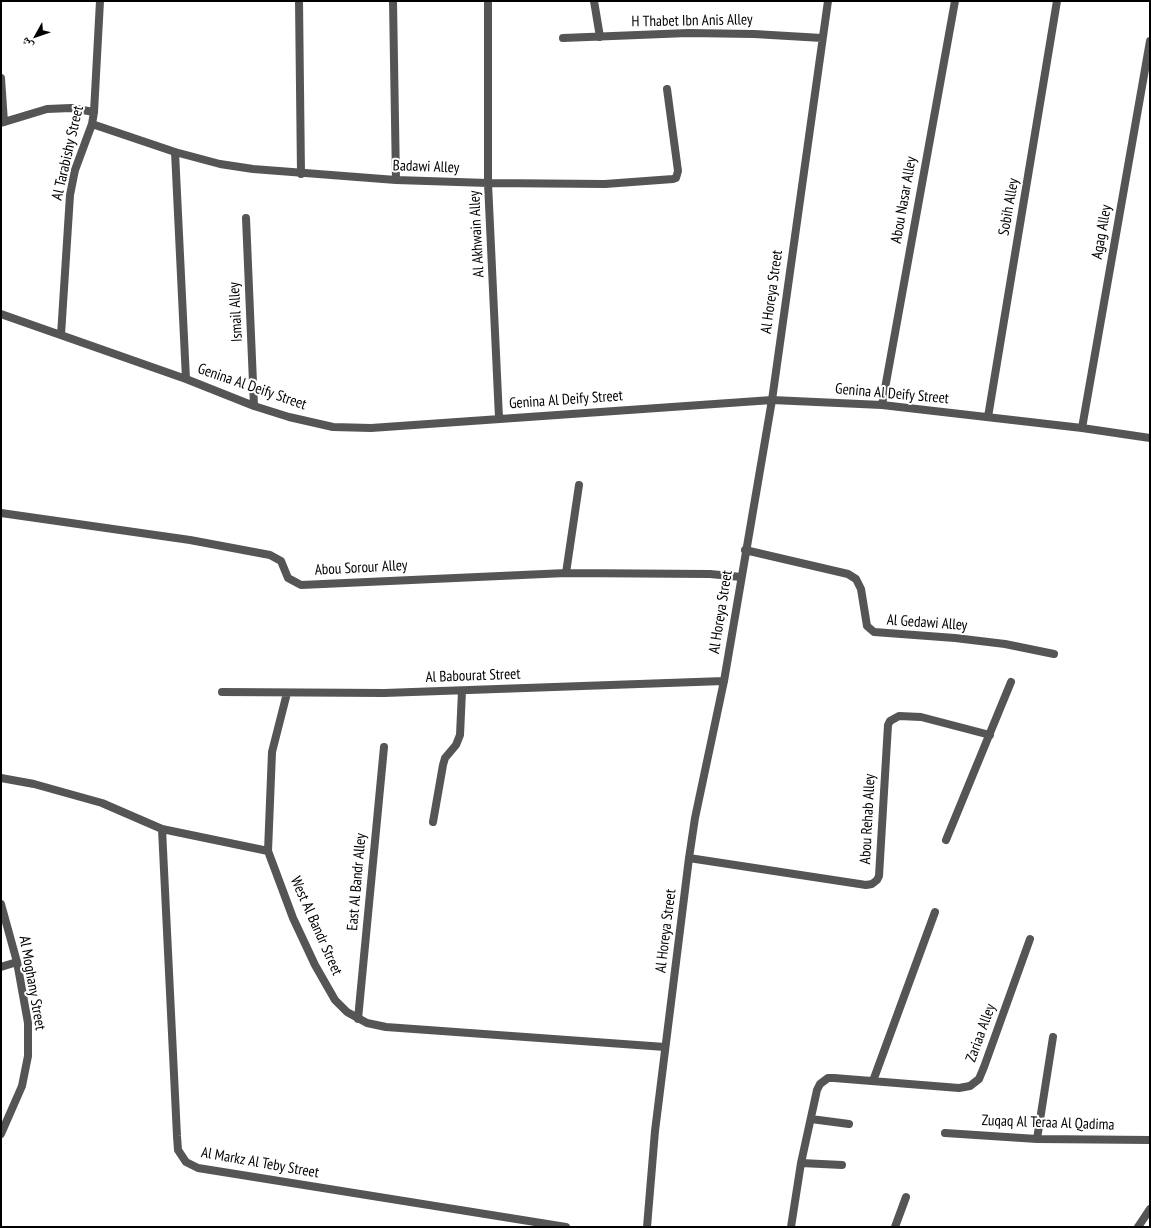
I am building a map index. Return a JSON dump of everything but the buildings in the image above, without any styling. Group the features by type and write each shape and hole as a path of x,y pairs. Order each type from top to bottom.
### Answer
{"street":[{"name":"Al Tarabishy Street","path":"61,335 70,195 75,170 92,124 94,112 100,1"},
{"path":"299,1 301,174"},
{"path":"392,1 396,180"},
{"name":"Al Akhwain Alley","path":"488,1 488,183 499,418"},
{"path":"594,1 600,37"},
{"name":"Al Horeya Street","path":"647,1227 665,1047 689,858 695,818 724,681 745,550 772,400 828,1"},
{"name":"Abou Nasar Alley","path":"882,405 954,1"},
{"name":"Sobih Alley","path":"988,417 1057,1"},
{"name":"H Thabet Ibn Anis Alley","path":"563,38 688,33 822,38"},
{"name":"Agag Alley","path":"1082,428 1150,41"},
{"path":"1,78 3,122 47,109 71,108 94,112"},
{"name":"Badawi Alley","path":"92,124 175,152 220,164 253,170 396,180 488,183 605,184 676,178 678,171 667,89"},
{"path":"175,152 186,379"},
{"name":"Ismail Alley","path":"246,218 254,406"},
{"name":"Genina Al Deify Street","path":"1,314 186,379 254,406 289,417 333,427 371,428 772,400 882,405 1082,428 1150,438"},
{"path":"566,573 579,485"},
{"name":"Abou Sorour Alley","path":"1,513 190,540 270,555 281,561 288,578 301,585 566,573 710,574 741,577"},
{"name":"Al Gedawi Alley","path":"745,550 848,574 856,579 861,589 867,626 874,632 955,638 1005,644 1054,654"},
{"name":"Al Babourat Street","path":"222,692 384,693 724,681"},
{"path":"946,840 1011,682"},
{"path":"433,822 445,758 456,745 460,735 462,691"},
{"path":"1,778 34,784 102,804 162,829 268,851 272,752 287,693"},
{"name":"Abou Rehab Alley","path":"689,858 866,886 872,884 879,876 888,725 890,721 899,716 921,717 990,735"},
{"name":"East Al Bandr Alley","path":"358,1019 384,747"},
{"name":"Al Markz Al Teby Street","path":"162,829 176,1136 178,1150 186,1162 198,1168 566,1227"},
{"name":"West Al Bandr Street","path":"268,851 293,918 315,965 335,1000 347,1012 358,1019 386,1027 665,1047"},
{"name":"Al Moghany Street","path":"1,904 17,962 28,1022 28,1056 22,1086 1,1134"},
{"path":"873,1081 935,912"},
{"name":"Zariaa Alley","path":"791,1227 801,1163 817,1090 823,1081 834,1078 958,1088 970,1086 979,1078 984,1067 1030,939"},
{"path":"1,967 17,962"},
{"path":"1037,1139 1054,1037"},
{"path":"811,1119 849,1124"},
{"name":"Zuqaq Al Teraa Al Qadima","path":"945,1133 1037,1139 1150,1140"},
{"path":"801,1163 842,1165"},
{"path":"895,1227 906,1197"},
{"path":"1138,1227 1150,1209"}]}
